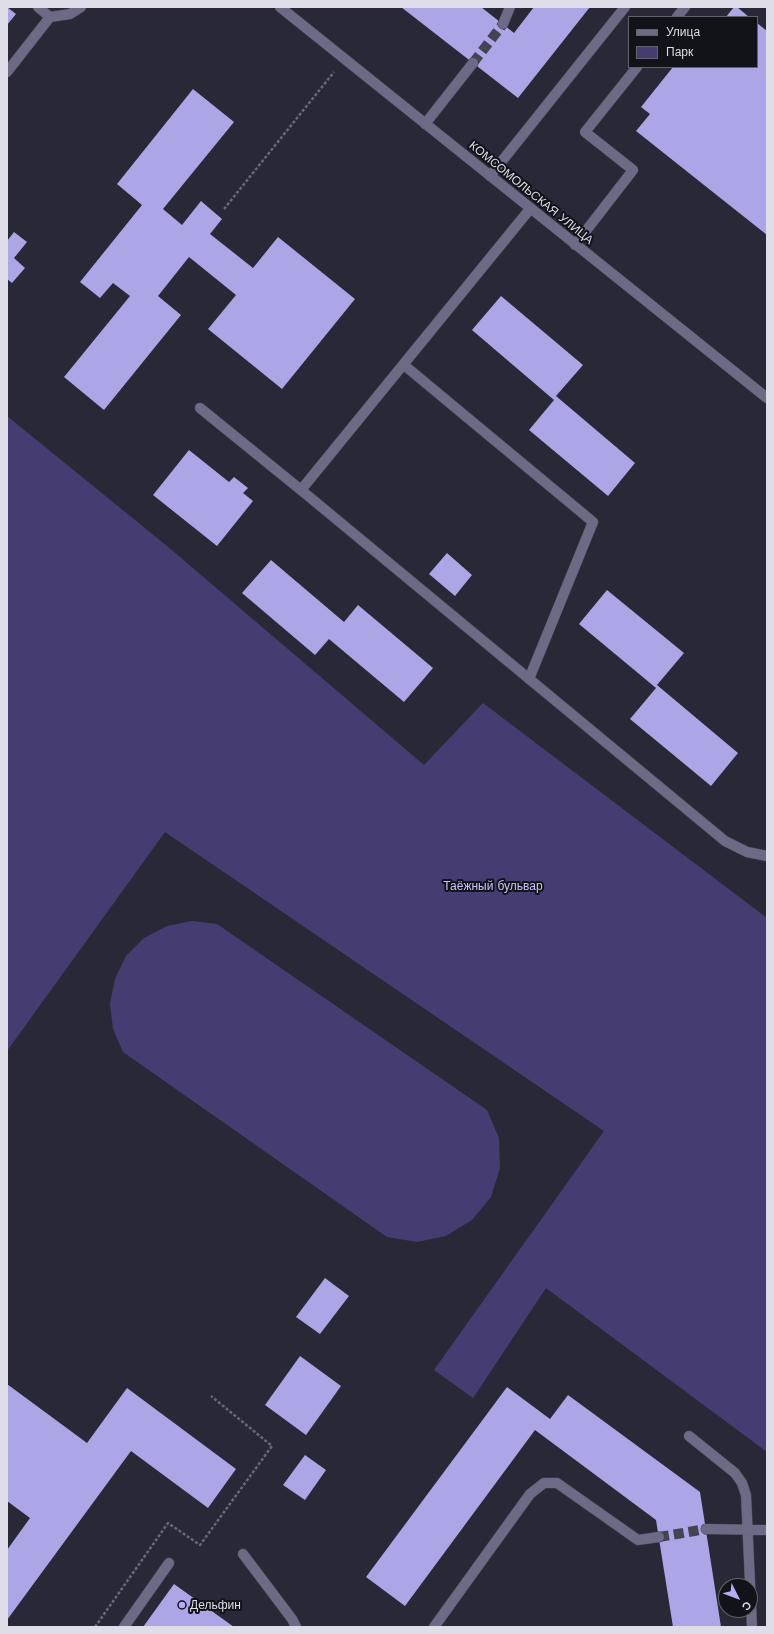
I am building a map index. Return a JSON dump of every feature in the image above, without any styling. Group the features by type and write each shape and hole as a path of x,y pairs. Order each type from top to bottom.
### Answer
{"street":[{"path":"38,7 50,17"},
{"path":"7,72 50,17 70,14 81,7"},
{"name":"КОМСОМОЛЬСКАЯ УЛИЦА","path":"280,7 767,398"},
{"path":"503,24 510,7"},
{"path":"490,176 625,7"},
{"path":"678,16 685,7"},
{"path":"425,124 472,63"},
{"path":"575,245 633,170 585,132 636,68"},
{"path":"301,490 530,208"},
{"path":"404,364 593,522 529,679"},
{"path":"200,408 726,841 747,852 767,856"},
{"path":"689,1436 735,1473 739,1478 746,1495 752,1627"},
{"path":"434,1627 530,1494 544,1483 557,1483 638,1540 659,1537"},
{"path":"706,1530 767,1530"},
{"path":"243,1554 292,1619 296,1627"},
{"path":"124,1627 169,1563"}],"path":[{"path":"224,209 345,59"},
{"path":"95,1627 168,1523 200,1545 272,1446 211,1396"}],"green space":[{"name":"Таёжный бульвар","path":"7,416 167,546 424,765 483,703 767,918 767,1452 546,1288 473,1398 434,1370 604,1131 165,832 7,1051"},
{"path":"192,921 217,924 487,1110 499,1138 500,1168 491,1197 472,1220 446,1236 417,1242 387,1237 123,1052 113,1029 110,1004 115,979 126,956 144,938 167,926"}],"building":[{"path":"7,7 16,14 7,25"},
{"path":"401,7 481,7 514,33 534,7 590,7 518,98"},
{"path":"734,7 737,7 748,16 727,16"},
{"path":"758,24 767,31 767,235 636,131 650,114 641,107 672,68 758,68"},
{"path":"193,89 234,122 163,209 182,225 201,201 222,219 210,234 253,268 278,237 355,299 282,389 208,329 236,295 189,257 158,296 181,315 104,410 64,377 130,296 113,283 100,298 80,282 142,205 117,184"},
{"path":"14,232 27,242 14,258 25,268 12,283 7,279 7,241"},
{"path":"501,296 583,365 556,396 635,463 608,496 529,430 554,400 472,330"},
{"path":"189,450 229,482 234,477 248,488 243,493 253,501 217,546 153,495"},
{"path":"447,553 472,575 455,596 429,574"},
{"path":"271,560 344,622 358,605 433,668 404,702 329,639 315,655 242,593"},
{"path":"607,590 684,653 657,685 738,753 711,786 630,719 656,688 579,624"},
{"path":"325,1278 349,1296 320,1334 296,1317"},
{"path":"300,1356 341,1386 306,1435 265,1405"},
{"path":"7,1384 87,1443 127,1388 236,1469 208,1508 131,1451 7,1620 7,1550 30,1518 7,1501"},
{"path":"507,1387 550,1419 568,1395 700,1492 718,1608 718,1618 720,1618 721,1627 673,1627 656,1520 535,1430 405,1606 366,1577"},
{"path":"305,1455 326,1470 305,1500 283,1485"},
{"name":"Дельфин","path":"174,1584 234,1627 143,1627"}],"tunnel":[{"path":"473,63 503,24"},
{"path":"659,1537 706,1529"}],"place":[{"name":"Дельфин","path":"182,1605"}]}
